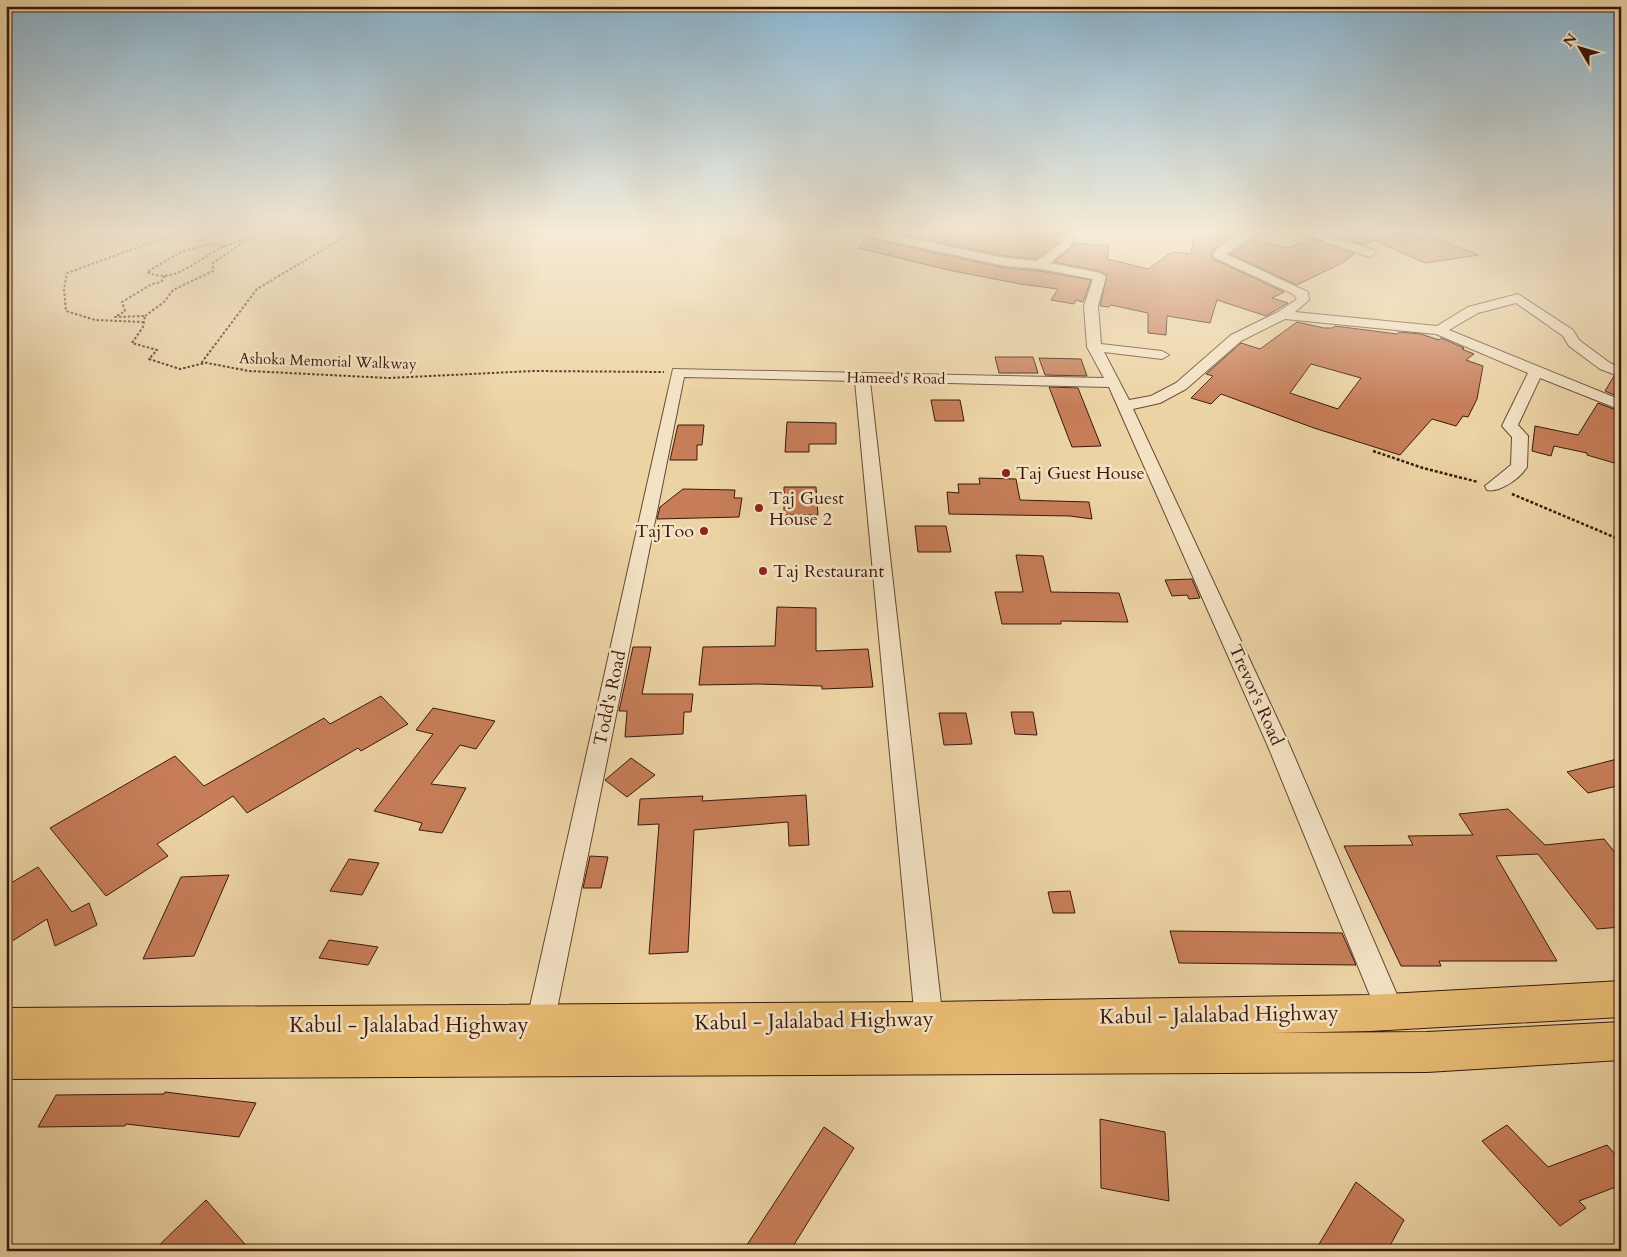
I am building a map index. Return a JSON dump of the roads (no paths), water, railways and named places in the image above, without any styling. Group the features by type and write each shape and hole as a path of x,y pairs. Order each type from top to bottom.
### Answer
{"highway":[{"name":"Kabul - Jalalabad Highway","path":"6,1028 929,1020 1390,1011 1621,999"},
{"name":"Kabul - Jalalabad Highway","path":"6,1059 1427,1052 1621,1041"}],"street":[{"path":"1096,289 1091,306 1094,348 1162,354"},
{"path":"1124,406 1155,400 1181,386 1236,338 1283,315 1303,300 1303,295 1292,289"},
{"path":"1439,330 1473,310 1518,298 1568,333 1574,343 1605,366 1621,373"},
{"path":"1283,315 1439,330 1621,406"},
{"name":"Trevor's Road","path":"1094,348 1114,383 1278,744 1390,1011"},
{"path":"1493,486 1519,467 1520,436 1510,426 1536,371"},
{"name":"Hameed's Road","path":"678,372 1114,383"},
{"name":"Todd's Road","path":"540,1024 603,736 678,372"},
{"path":"862,377 929,1020"}],"place":[{"name":"Taj Guest House","path":"1006,473"},
{"name":"Taj Guest House 2","path":"759,508"},
{"name":"TajToo","path":"704,531"},
{"name":"Taj Restaurant","path":"763,571"}]}
